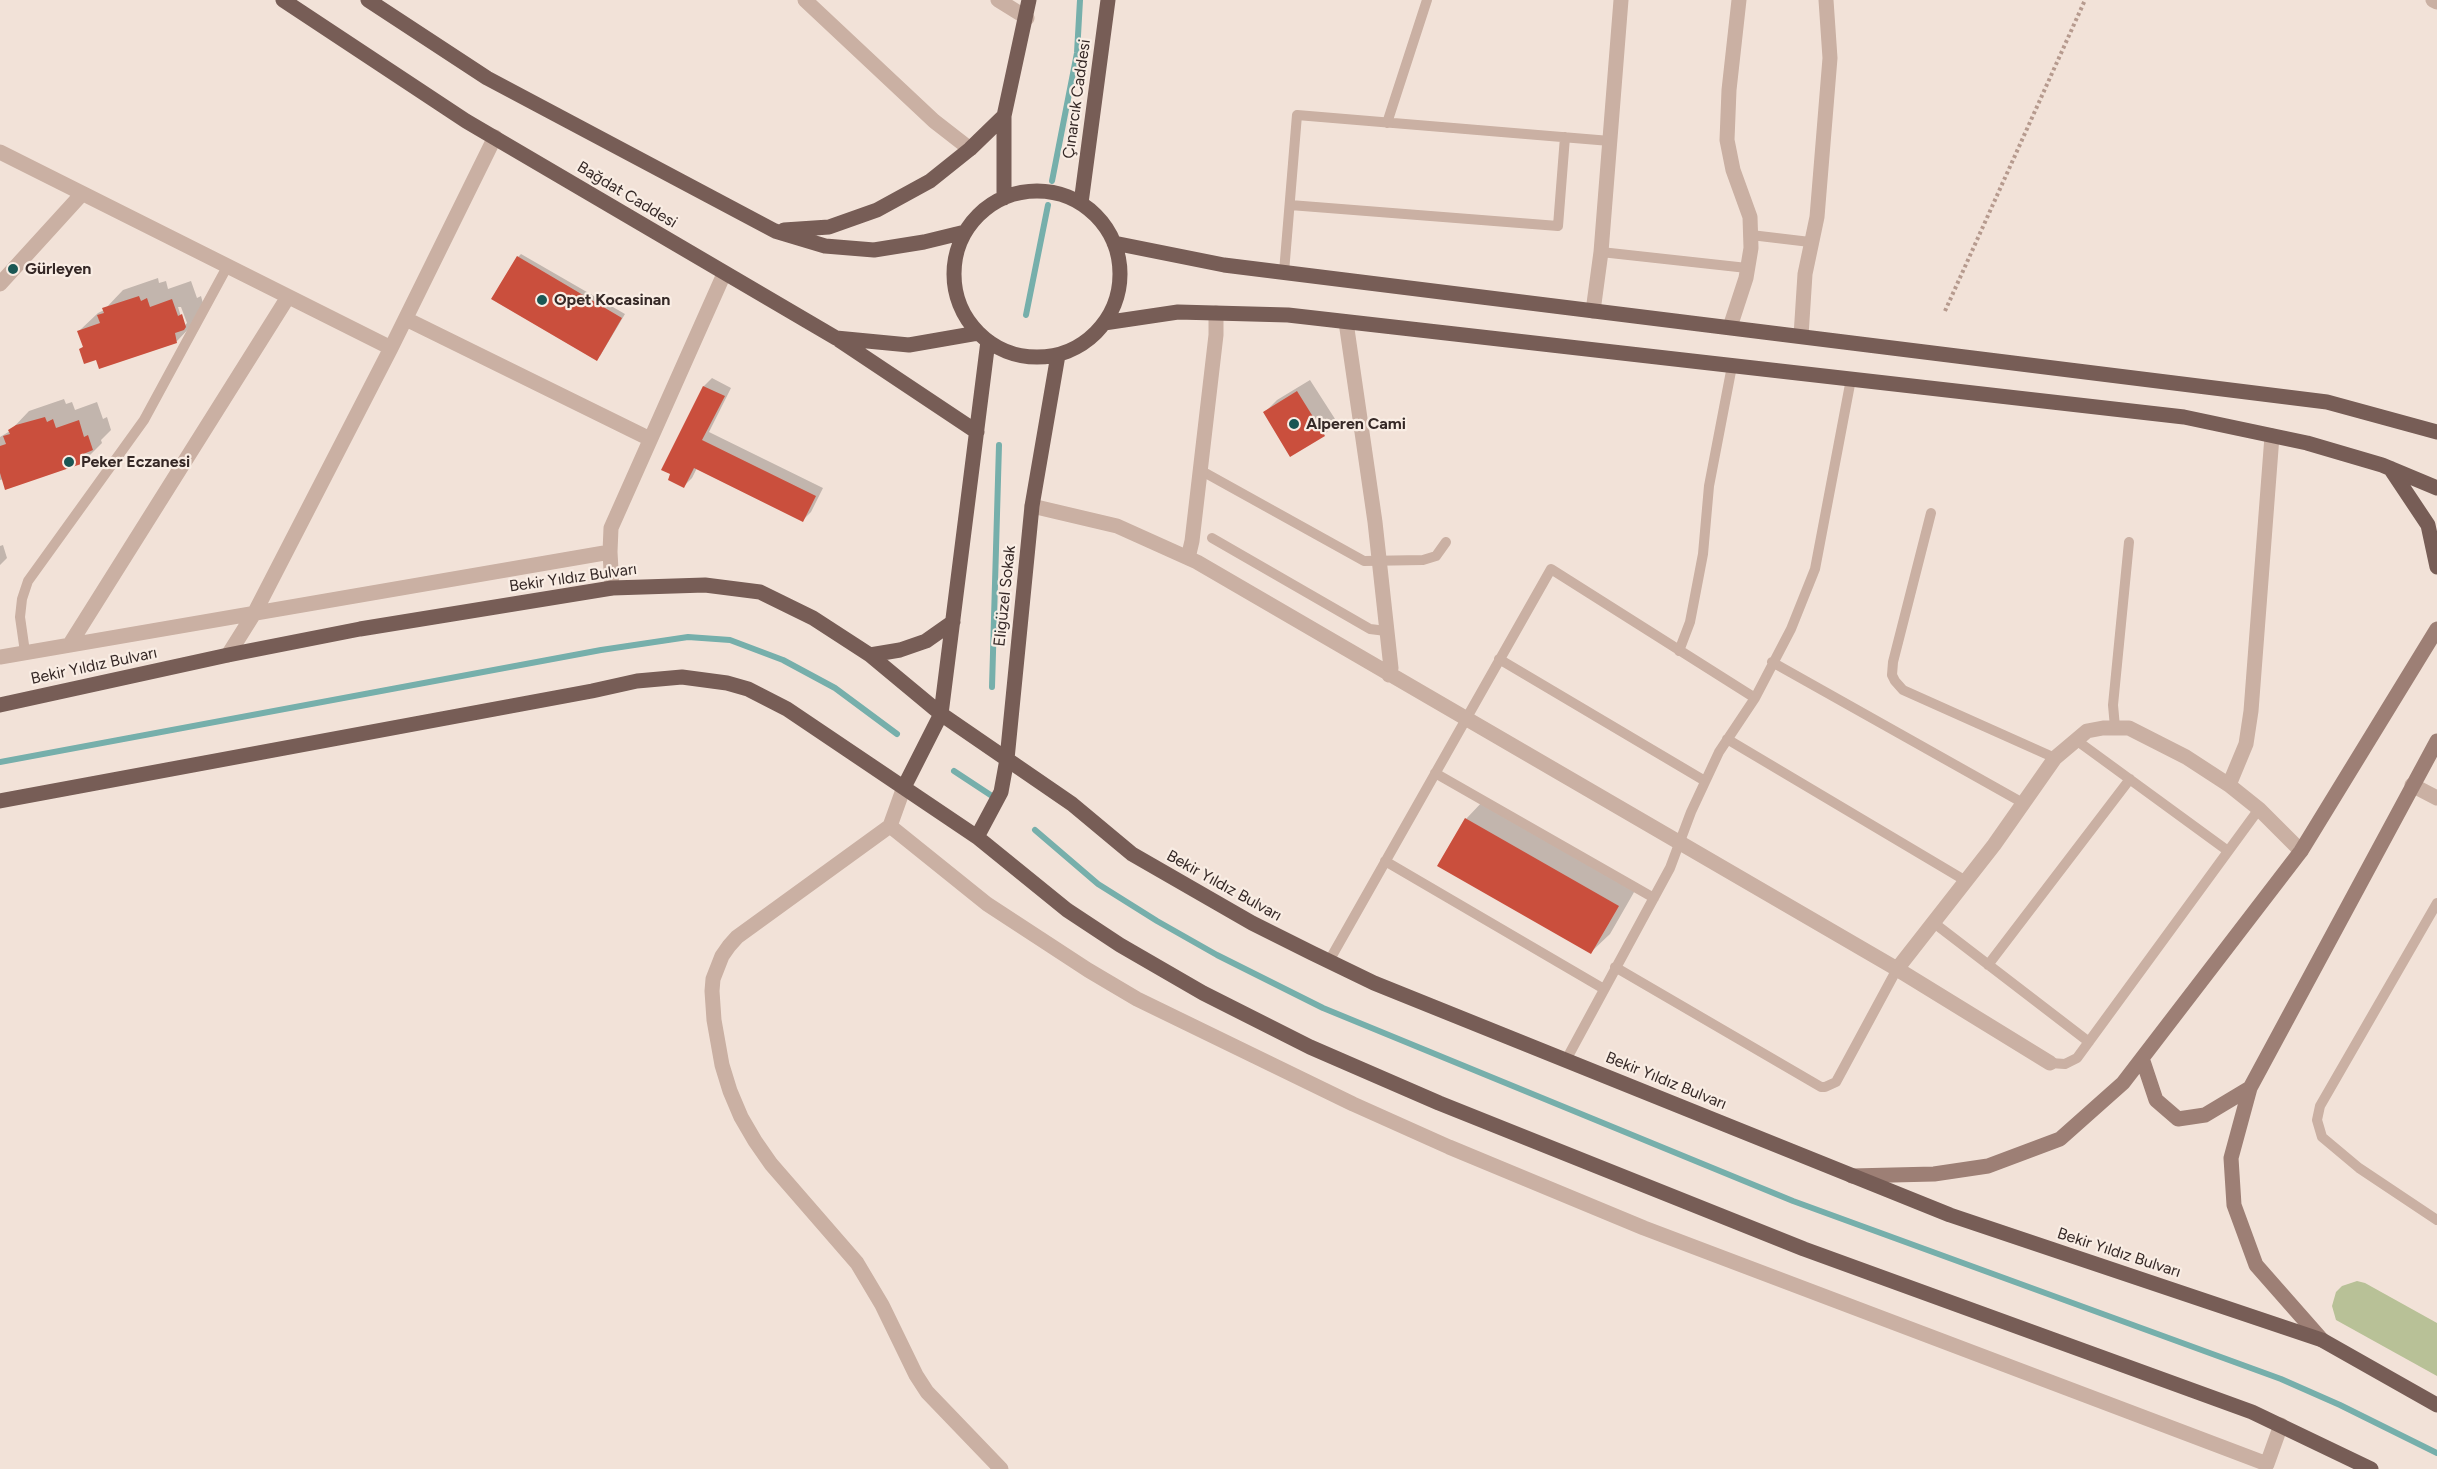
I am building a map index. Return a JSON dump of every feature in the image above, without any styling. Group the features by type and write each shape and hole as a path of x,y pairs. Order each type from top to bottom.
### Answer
{"main road":[{"name":"Bağdat Caddesi","path":"284,0 495,137 836,338 909,345 983,337"},
{"path":"368,0 487,78 775,231 825,246 874,250 924,242 964,232"},
{"path":"1004,198 1004,116 1027,18 1029,0"},
{"name":"Çınarcık Caddesi","path":"1081,203 1108,0"},
{"path":"775,231 829,227 877,210 930,181 970,149 1004,116"},
{"path":"1030,191 1056,193 1081,203 1101,220 1114,243 1120,269 1117,297 1104,323 1084,343 1058,355 1029,357 1001,350 983,337 961,310 953,283 955,256 964,232 982,212 1004,198 1030,191"},
{"path":"1114,243 1224,265 2327,402 2437,432"},
{"path":"1104,323 1178,312 1288,315 2184,417 2307,443 2390,468 2437,488"},
{"path":"904,787 941,714 977,432 983,337"},
{"path":"836,338 977,432"},
{"name":"Eligüzel Sokak","path":"977,837 1000,792 1007,759 1032,506 1058,355"},
{"path":"2390,468 2428,525 2437,567"},
{"name":"Bekir Yıldız Bulvarı","path":"0,705 228,655 360,630 612,588 705,585 760,592 813,618 870,655 941,714 1072,804 1132,854 1252,923 1374,983 1950,1215 2322,1340 2437,1405"},
{"path":"870,655 900,650 926,641 953,622"},
{"path":"0,801 637,681 682,677 727,683 768,698 977,837 1067,910 1144,960 1246,1016 1374,1076 1804,1249 2252,1412 2371,1469"}],"street":[{"path":"805,0 934,121 970,149"},
{"path":"998,0 1027,18"},
{"path":"1593,310 1601,252 1621,0"},
{"path":"1730,327 1746,278 1751,248 1750,217 1733,170 1727,140 1729,90 1739,0"},
{"path":"1801,336 1805,274 1817,217 1830,58 1826,0"},
{"path":"2433,0 2437,2"},
{"path":"228,655 255,612 406,319 495,137"},
{"path":"0,152 81,195 391,348"},
{"path":"0,284 81,195"},
{"path":"612,588 611,528 724,274"},
{"path":"70,644 288,297"},
{"path":"1188,558 1216,335 1216,313"},
{"path":"406,319 651,439"},
{"path":"1346,322 1379,561 1391,668 1389,675"},
{"path":"2229,785 2246,744 2251,711 2272,436"},
{"path":"1032,506 1117,526 1188,558 1897,969 2050,1063"},
{"path":"0,657 610,552"},
{"path":"1852,1176 1934,1174 1988,1166 2060,1139 2123,1083 2301,851 2437,629"},
{"path":"1897,969 1966,881 2055,758 2087,731 2115,727 2129,728 2186,757 2229,785 2259,809 2301,851"},
{"path":"2322,1340 2256,1264 2234,1205 2231,1158 2250,1088 2437,741"},
{"path":"2412,785 2437,798"},
{"path":"904,787 890,826 737,937 729,946 713,979 714,1020 722,1065 730,1091 754,1141 771,1164 857,1263 882,1305 916,1375 927,1392 1001,1469"},
{"path":"890,826 987,904 1039,940 1107,982 1137,999 1353,1104 1449,1147 1644,1228 2267,1464 2281,1425"},
{"path":"2142,1058 2156,1100 2178,1119 2205,1115 2250,1088"}],"lane":[{"path":"1387,123 1427,0"},
{"path":"1284,272 1297,115 1610,141"},
{"path":"1290,205 1558,226 1565,137"},
{"path":"1751,235 1810,242"},
{"path":"1601,252 1747,268"},
{"path":"26,652 20,617 22,599 28,581 144,420 227,267"},
{"path":"1679,651 1689,622 1703,554 1709,486 1732,366"},
{"path":"1566,1060 1654,898 1680,844 1705,781 1727,739 1755,698 1791,629 1815,569 1851,379"},
{"path":"1200,470 1364,561 1413,561 1429,558 1436,556 1446,542"},
{"path":"1931,513 1893,662 1894,681 1904,690 2055,758"},
{"path":"1212,538 1370,629 1386,631"},
{"path":"2115,727 2113,705 2129,542"},
{"path":"1329,961 1551,569 1755,698"},
{"path":"1499,659 1705,781"},
{"path":"1772,662 2023,803"},
{"path":"1727,739 1966,881"},
{"path":"2076,740 2228,851"},
{"path":"1435,773 1654,898"},
{"path":"1988,965 2130,779"},
{"path":"2050,1063 2072,1062 2077,1058 2259,809"},
{"path":"1385,861 1604,989"},
{"path":"2437,903 2319,1106 2317,1119 2322,1137 2359,1168 2437,1220"},
{"path":"1934,923 2089,1042"},
{"path":"1615,967 1821,1087 1836,1082 1897,969"}],"path":[{"path":"1945,311 2085,0"}],"green space":[{"path":"2357,1281 2365,1283 2437,1323 2437,1376 2336,1320 2332,1306 2336,1292 2342,1286"}],"building":[{"path":"517,256 622,318 597,361 491,299"},
{"path":"139,296 141,301 147,298 150,307 172,299 178,316 182,314 186,327 175,333 177,343 99,369 96,360 84,364 79,349 83,347 77,331 100,323 97,315 104,313 102,308"},
{"path":"703,386 725,396 702,440 816,496 803,522 694,468 684,488 668,480 670,474 661,470"},
{"name":"Alperen Cami","path":"1297,391 1325,436 1290,457 1263,412"},
{"path":"45,417 47,422 53,419 56,428 79,420 84,437 88,435 93,450 81,455 84,463 5,490 0,473 0,446 6,444 3,436 10,434 8,430 16,425"},
{"path":"1465,818 1619,906 1591,954 1437,866"}],"waterway":[{"path":"1052,181 1077,53 1080,0"},
{"path":"1026,315 1048,205"},
{"path":"992,687 999,445"},
{"path":"0,762 601,650 688,637 730,640 783,660 835,688 897,734"},
{"path":"954,771 992,796"},
{"path":"1035,830 1098,884 1157,921 1217,955 1323,1008 1793,1201 2281,1379 2437,1453"}],"place":[{"name":"Gürleyen","path":"13,269"},
{"name":"Opet Kocasinan","path":"542,300"},
{"name":"Alperen Cami","path":"1294,424"},
{"name":"Peker Eczanesi","path":"69,462"}]}
